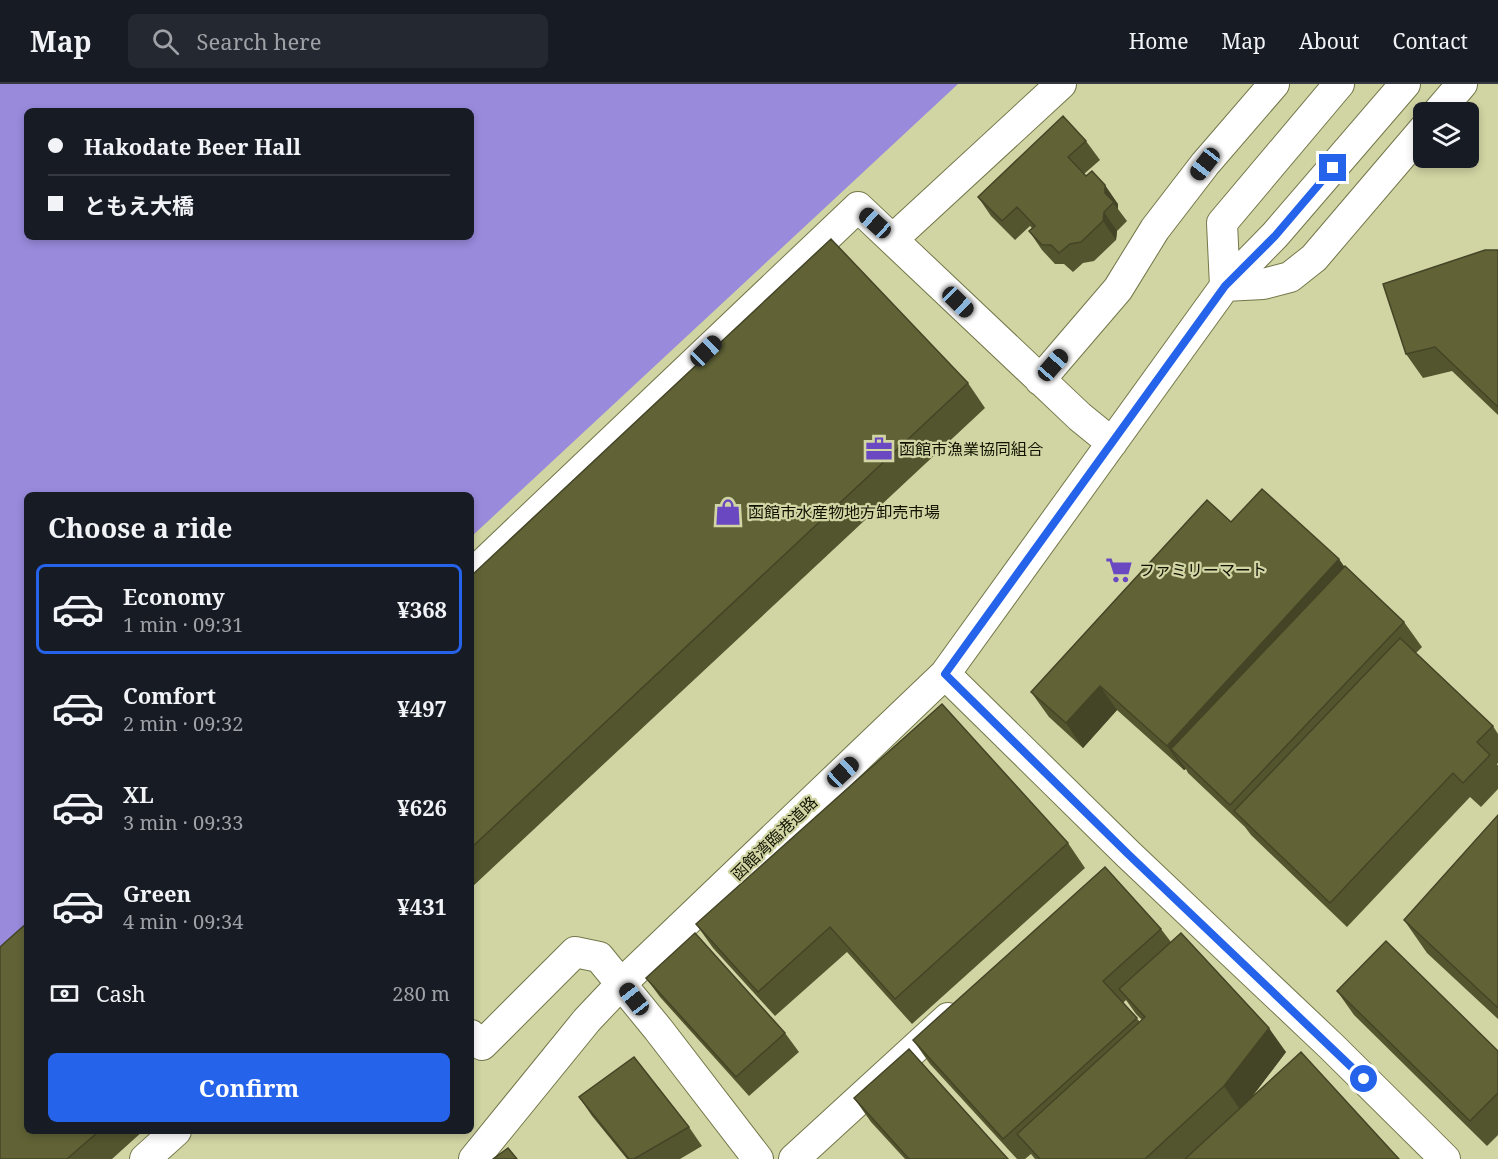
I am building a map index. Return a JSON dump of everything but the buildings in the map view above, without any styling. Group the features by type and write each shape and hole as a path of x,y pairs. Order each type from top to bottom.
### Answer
{"street":[{"path":"893,239 1061,84"},
{"path":"1040,380 1118,289 1155,229 1205,164 1274,84"},
{"path":"1339,84 1222,223 1225,286 1263,284 1290,277 1314,258 1413,142"},
{"name":"函館湾臨港道路","path":"474,1159 587,1020 622,983 945,674 1225,286 1275,236 1405,84"},
{"path":"1447,102 1462,84"},
{"path":"474,572 858,207 1040,380 1112,443"},
{"path":"945,674 1119,862 1323,1055 1445,1159"},
{"path":"474,1038 482,1045 575,952 599,957 622,983 758,1159"},
{"path":"794,1159 969,998"},
{"path":"145,1159 173,1134"}],"shaded area":[{"path":"0,84 958,84 474,534 474,492 24,492 24,947 0,968"}],"place":[{"name":"函館市漁業協同組合","path":"879,449"},
{"name":"函館市水産物地方卸売市場","path":"728,512"},
{"name":"ファミリーマート","path":"1119,570"}],"route":[{"path":"1333,168 1275,236 1225,286 945,674 1128,854 1364,1079"}]}
